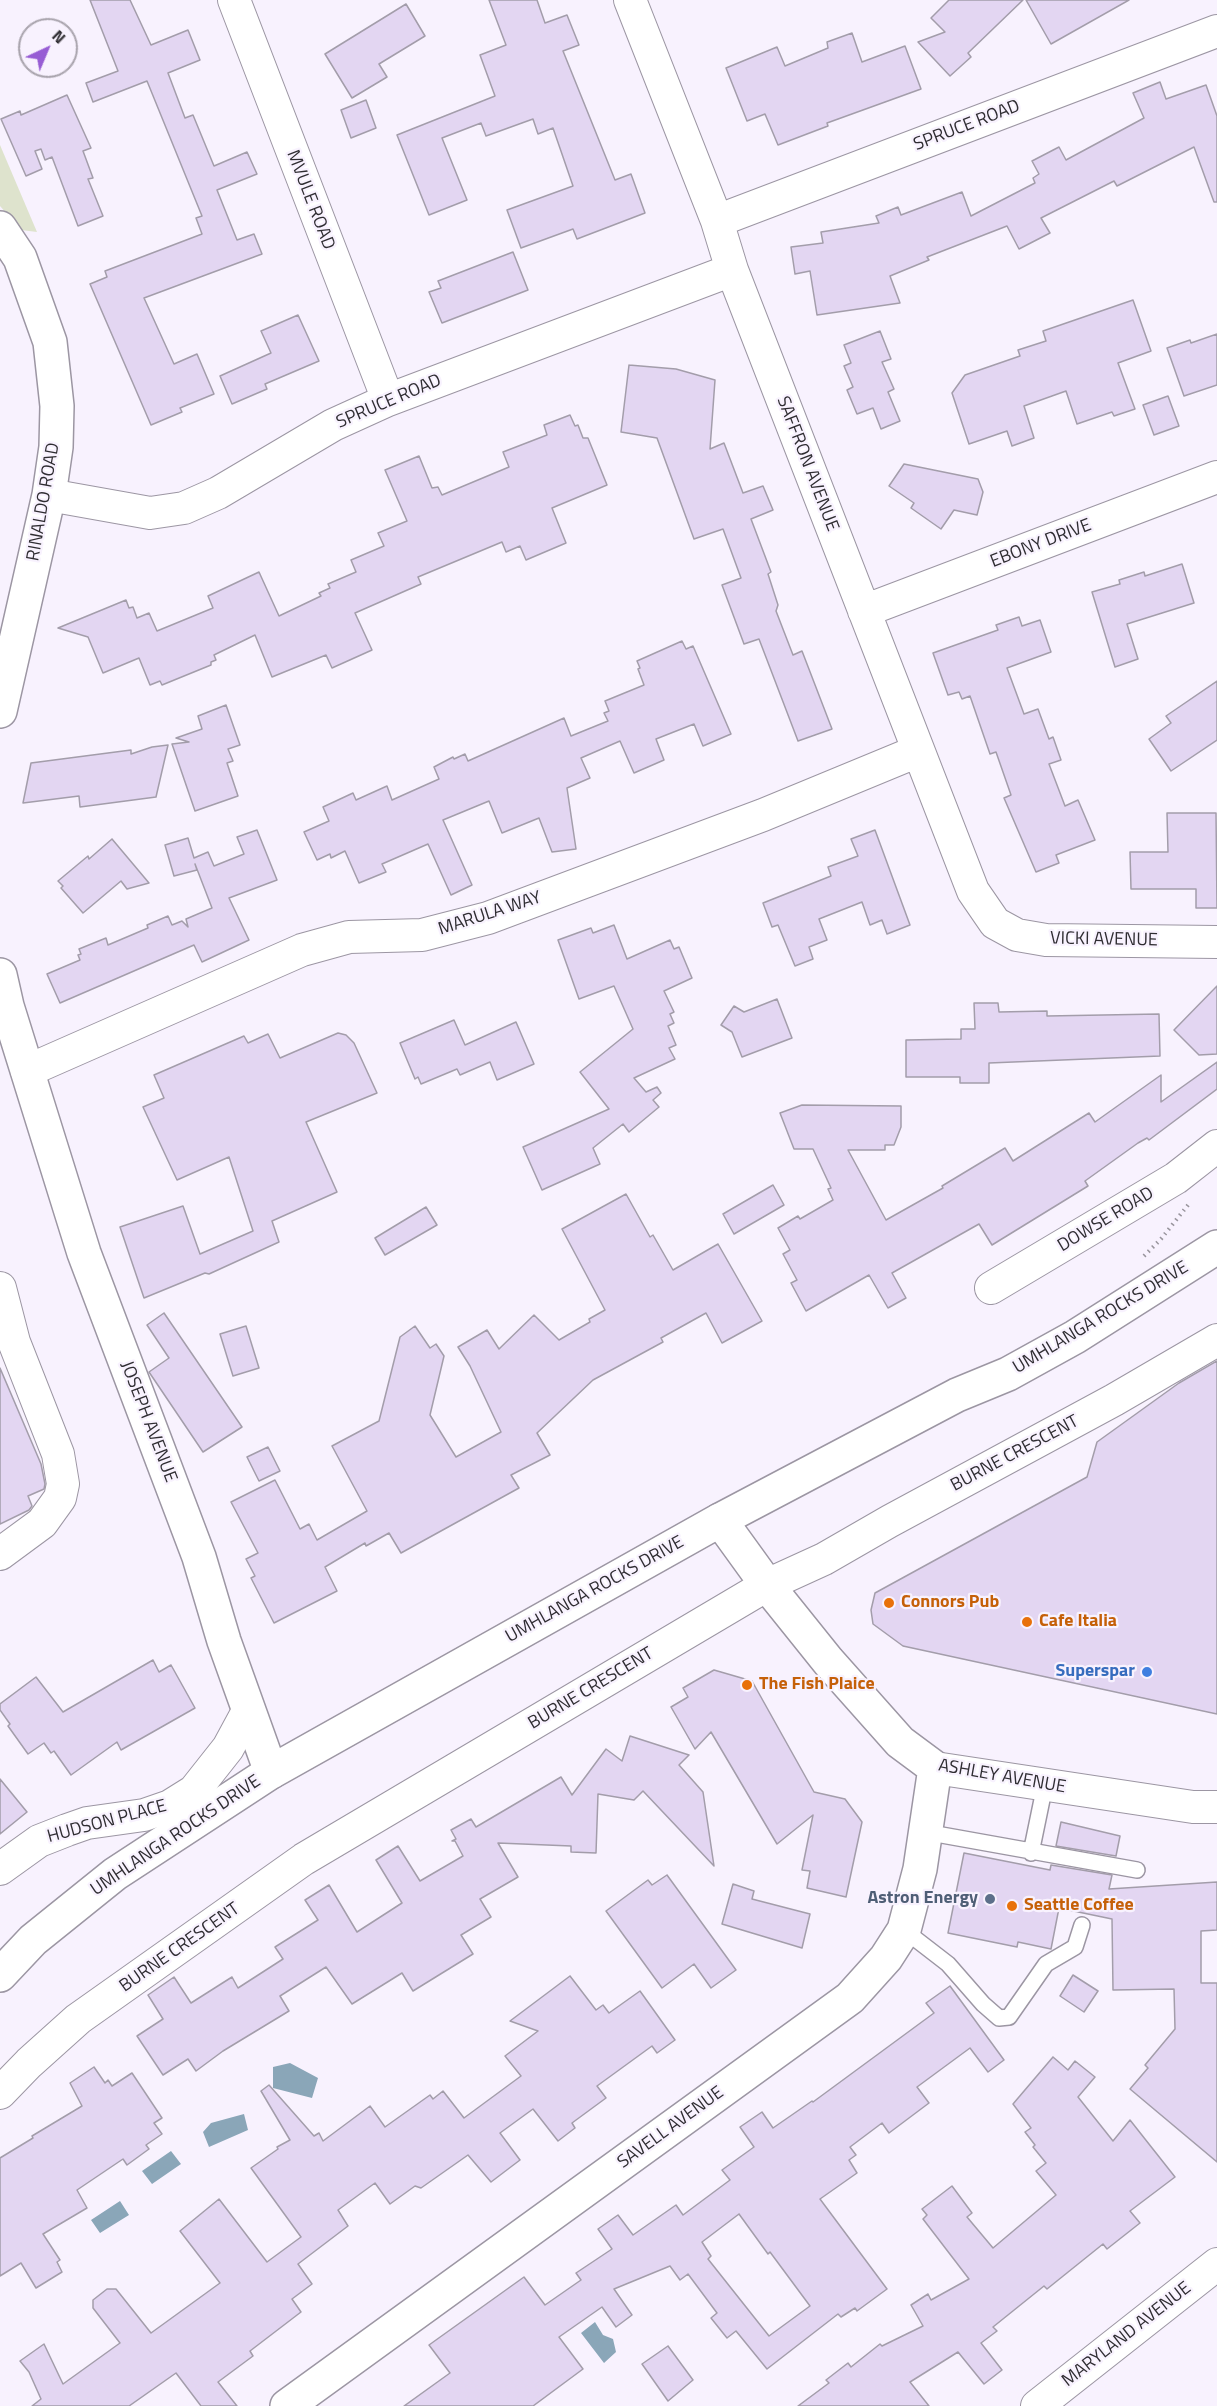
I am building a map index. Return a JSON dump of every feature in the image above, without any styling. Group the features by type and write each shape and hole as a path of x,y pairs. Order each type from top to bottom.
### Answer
{"street":[{"name":"MVULE ROAD","path":"234,0 388,400"},
{"name":"SAFFRON AVENUE","path":"630,0 717,221 732,270 973,891 995,923"},
{"name":"SPRUCE ROAD","path":"717,221 1217,31"},
{"name":"RINALDO ROAD","path":"0,228 20,258 50,342 57,406 56,447 49,495 0,711"},
{"name":"SPRUCE ROAD","path":"49,495 150,513 184,508 218,493 333,425 388,400 732,270"},
{"name":"EBONY DRIVE","path":"864,611 1217,477"},
{"name":"MARULA WAY","path":"27,1071 302,950 349,937 422,935 488,918 763,815 918,751"},
{"name":"VICKI AVENUE","path":"995,923 1017,935 1046,940 1217,942"},
{"path":"0,975 27,1071"},
{"name":"JOSEPH AVENUE","path":"27,1071 84,1253 198,1557 248,1711 272,1772"},
{"name":"DOWSE ROAD","path":"991,1288 1166,1184 1217,1146"},
{"name":"UMHLANGA ROCKS DRIVE","path":"0,1976 33,1940 115,1874 272,1772 720,1520 957,1395 1018,1368 1075,1337 1217,1247"},
{"path":"0,1288 14,1342 58,1454 63,1484 60,1497 42,1523 0,1554"},
{"name":"BURNE CRESCENT","path":"0,2093 29,2063 78,2019 304,1859 767,1585 824,1559 1104,1406 1217,1340"},
{"name":"ASHLEY AVENUE","path":"720,1520 767,1585 828,1661 900,1742 935,1768 1193,1807 1217,1807"},
{"name":"HUDSON PLACE","path":"0,1869 39,1841 87,1824 144,1815 170,1806 195,1791 228,1748 248,1711"},
{"name":"SAVELL AVENUE","path":"287,2406 850,1998 886,1958 904,1930 920,1869 935,1768"},
{"name":"MARYLAND AVENUE","path":"1037,2406 1217,2264"}],"lane":[{"path":"1031,1853 1045,1785"},
{"path":"925,1832 1031,1853 1137,1870"},
{"path":"904,1930 948,1964 983,2004 999,2018 1009,2017 1046,1964 1075,1947 1082,1925"}],"green space":[{"path":"0,145 37,232 21,230 0,206"}],"water":[{"path":"290,2063 318,2078 312,2098 273,2088 273,2067"},
{"path":"244,2114 248,2130 209,2147 203,2132 211,2123"},
{"path":"171,2151 181,2164 152,2184 142,2171"},
{"path":"120,2201 129,2215 100,2233 91,2220"},
{"path":"595,2322 603,2335 613,2339 616,2352 604,2363 581,2333"}],"building":[{"path":"90,0 130,0 151,45 188,30 200,60 168,73 185,118 193,115 214,166 247,152 257,174 217,190 237,240 254,234 262,254 144,298 174,364 197,354 214,394 180,408 182,412 151,425 90,284 107,277 105,271 202,234 196,218 202,216 147,81 93,102 86,83 118,71"},
{"path":"489,0 537,0 545,23 567,15 579,45 563,51 615,180 631,174 645,213 577,239 573,229 521,248 507,210 573,186 553,128 538,134 533,119 486,136 481,123 442,138 467,200 429,215 397,135 495,96 480,55 506,45"},
{"path":"949,0 1023,0 968,53 971,57 950,76 918,42 945,32 931,18"},
{"path":"1026,0 1129,0 1051,44"},
{"path":"406,4 425,36 379,64 387,77 352,98 325,54"},
{"path":"852,33 862,62 905,46 921,89 827,123 828,126 778,145 765,114 747,121 726,68 777,47 785,66 828,48 827,42"},
{"path":"1160,82 1166,99 1206,85 1217,116 1217,202 1214,202 1194,147 1117,186 1114,181 1041,218 1050,233 1019,249 1007,226 927,257 929,260 890,276 900,303 817,315 810,271 795,274 791,247 823,243 821,232 879,223 876,216 898,207 901,215 962,192 971,216 1035,183 1033,178 1039,174 1032,161 1059,147 1066,160 1144,118 1133,93"},
{"path":"67,95 91,148 83,151 93,178 88,179 103,216 78,226 52,157 45,160 41,149 35,151 42,169 26,176 1,119 20,111 21,115"},
{"path":"366,100 376,128 351,138 341,110"},
{"path":"513,252 528,290 442,323 429,292 441,288 438,281"},
{"path":"1133,300 1151,351 1118,363 1135,409 1114,416 1112,412 1077,424 1066,391 1024,406 1034,438 1012,446 1007,431 969,444 952,393 965,375 1020,356 1018,350 1046,341 1043,331"},
{"path":"298,315 319,361 265,384 267,389 232,404 220,376 271,353 261,331"},
{"path":"880,331 891,359 882,362 894,389 888,392 900,421 881,429 873,408 857,414 847,390 853,387 844,366 851,363 844,345"},
{"path":"1217,334 1217,385 1184,396 1167,348"},
{"path":"629,365 676,369 715,380 710,449 724,443 743,493 763,486 773,510 751,519 771,572 768,574 778,605 776,611 793,655 802,651 832,729 798,741 759,639 744,644 722,585 741,578 723,529 694,539 657,438 621,432"},
{"path":"1168,396 1179,426 1154,435 1143,405"},
{"path":"570,415 575,426 578,425 583,438 588,438 607,485 552,508 566,543 526,560 520,546 506,552 502,542 418,577 421,584 355,613 372,650 332,668 326,655 272,677 255,635 214,655 216,660 211,662 211,665 162,685 160,681 150,685 139,658 103,673 88,637 58,628 126,600 129,608 133,607 137,618 149,613 157,631 213,608 208,596 259,572 279,616 321,596 319,593 330,588 328,584 356,572 351,560 384,546 378,533 407,521 385,470 419,456 432,488 438,487 442,495 509,467 503,452 547,435 544,425"},
{"path":"904,464 978,479 983,492 977,515 954,510 941,529 911,508 914,503 889,486"},
{"path":"1182,564 1194,603 1127,624 1138,659 1115,667 1092,592 1120,584 1119,580 1144,572 1145,576"},
{"path":"1019,617 1022,626 1040,620 1051,652 1007,668 1024,714 1038,709 1049,739 1053,737 1061,760 1049,764 1065,806 1078,800 1095,840 1056,855 1059,863 1036,872 1004,798 1011,795 996,752 990,754 970,696 962,699 959,692 948,695 933,653 998,630 996,625"},
{"path":"682,641 686,649 693,646 731,734 703,746 694,724 656,739 664,760 634,773 620,741 581,758 590,778 567,788 576,849 552,852 539,818 502,833 489,801 443,820 472,885 451,895 428,844 382,864 386,872 359,883 345,851 331,858 330,854 317,860 304,832 329,821 323,807 353,793 356,800 387,786 392,800 439,779 434,767 453,757 454,759 465,754 468,761 564,718 571,736 608,721 604,713 609,711 605,701 644,685 637,661"},
{"path":"1217,681 1217,740 1171,771 1149,739 1171,723 1166,716"},
{"path":"226,705 240,745 228,749 233,761 227,763 238,796 195,811 172,744 189,742 176,738 202,729 198,716"},
{"path":"168,745 156,797 80,807 79,796 23,803 31,763 131,750 131,754 152,747"},
{"path":"1167,813 1216,813 1217,908 1196,908 1196,889 1131,889 1130,852 1168,852"},
{"path":"257,830 277,880 229,898 249,940 202,962 194,945 60,1003 47,974 80,960 79,949 106,938 108,945 148,928 147,925 168,916 172,925 182,921 188,927 186,919 212,908 195,864 197,870 174,876 165,845 188,838 194,858 208,852 214,866 244,854 237,837"},
{"path":"875,830 910,925 887,934 882,920 870,925 862,902 819,919 827,940 809,947 813,959 795,966 778,925 772,927 763,903 831,876 828,867 858,856 851,839"},
{"path":"112,839 149,883 127,889 121,881 83,913 61,888 63,886 58,881"},
{"path":"614,925 627,959 670,940 674,949 679,947 692,978 664,991 674,1012 670,1014 674,1023 668,1026 676,1045 669,1048 675,1059 634,1078 646,1092 657,1087 661,1093 653,1100 659,1107 629,1132 623,1124 593,1148 600,1164 542,1190 523,1147 609,1109 580,1072 633,1029 614,986 579,999 558,940 591,928 593,933"},
{"path":"1217,986 1217,1054 1199,1055 1174,1030"},
{"path":"777,999 792,1038 742,1057 732,1032 721,1025 734,1006 744,1012"},
{"path":"974,1003 998,1003 999,1012 1047,1011 1047,1016 1159,1014 1160,1056 989,1063 989,1083 960,1083 960,1077 906,1077 906,1040 961,1039 961,1029 975,1029"},
{"path":"454,1020 465,1045 516,1022 534,1064 497,1080 490,1062 460,1075 457,1069 421,1084 418,1077 415,1079 400,1043"},
{"path":"338,1033 346,1035 354,1043 377,1093 306,1122 337,1192 272,1221 279,1242 209,1274 205,1273 144,1298 120,1227 183,1206 200,1254 253,1231 229,1157 177,1180 143,1107 164,1098 154,1075 244,1036 248,1043 268,1034 280,1058"},
{"path":"1217,1062 1217,1089 1149,1140 1147,1138 1138,1143 1085,1181 1088,1186 992,1245 979,1224 892,1273 906,1298 888,1308 869,1275 806,1311 791,1283 797,1280 783,1254 790,1250 778,1228 798,1216 800,1219 833,1200 828,1189 831,1188 813,1149 794,1149 780,1113 802,1105 901,1106 901,1127 894,1145 885,1145 885,1150 848,1150 886,1220 943,1188 942,1186 1005,1148 1013,1161 1089,1113 1095,1122 1161,1075 1161,1102"},
{"path":"773,1185 784,1205 734,1234 723,1214"},
{"path":"626,1194 650,1237 653,1235 673,1270 718,1244 762,1321 722,1343 706,1313 661,1338 663,1342 593,1380 537,1433 550,1455 511,1475 519,1488 401,1553 389,1533 366,1546 365,1543 325,1567 337,1591 274,1623 251,1578 255,1576 246,1559 258,1553 231,1502 275,1480 300,1529 309,1524 317,1540 367,1511 332,1446 379,1421 400,1337 415,1326 430,1348 436,1344 444,1356 430,1415 456,1457 501,1432 470,1366 458,1347 487,1330 499,1349 534,1315 559,1340 590,1322 589,1319 605,1310 562,1229"},
{"path":"426,1207 437,1225 385,1255 375,1238"},
{"path":"164,1313 242,1427 203,1452 149,1372 169,1358 147,1325"},
{"path":"246,1326 259,1368 233,1376 220,1334"},
{"path":"1217,1361 1217,1714 903,1646 873,1624 871,1610 875,1593 1087,1477 1097,1442 1179,1383"},
{"path":"0,1368 41,1464 45,1484 44,1489 28,1496 32,1506 29,1510 0,1524"},
{"path":"268,1447 280,1471 259,1481 247,1457"},
{"path":"153,1660 159,1672 171,1665 195,1708 121,1750 117,1742 71,1775 54,1751 51,1753 44,1743 28,1754 8,1726 10,1724 0,1710 0,1704 36,1677 63,1712"},
{"path":"714,1670 752,1681 814,1792 845,1799 862,1822 846,1897 807,1888 810,1871 802,1870 813,1815 777,1844 711,1732 695,1749 671,1707 688,1697 683,1688"},
{"path":"630,1736 689,1755 679,1765 703,1792 714,1866 643,1791 634,1800 598,1794 596,1853 571,1852 571,1846 498,1843 518,1877 480,1899 491,1917 461,1935 473,1954 413,1991 402,1973 352,2004 326,1967 280,1996 289,2011 223,2051 196,2071 188,2059 163,2075 137,2036 163,2019 148,1995 174,1977 191,2003 232,1977 238,1988 283,1959 275,1947 318,1920 305,1900 329,1885 357,1932 402,1903 376,1860 398,1846 420,1881 463,1856 455,1841 452,1841 456,1839 451,1830 471,1819 476,1827 561,1777 572,1795 606,1749 622,1761"},
{"path":"0,1779 27,1812 0,1834"},
{"path":"1061,1822 1120,1836 1116,1856 1056,1846"},
{"path":"964,1853 1050,1870 1051,1865 1112,1875 1109,1889 1217,1882 1217,1930 1201,1931 1201,1983 1217,1983 1217,2162 1130,2089 1148,2068 1145,2065 1175,2029 1174,1989 1113,1990 1112,1919 1059,1908 1051,1949 1018,1942 1017,1947 948,1933"},
{"path":"667,1875 736,1970 711,1988 694,1964 662,1988 606,1911 648,1880 652,1885"},
{"path":"733,1884 754,1891 752,1899 810,1914 802,1948 722,1924"},
{"path":"1073,1975 1098,1991 1084,2012 1060,1996"},
{"path":"570,1976 596,2010 603,2005 609,2013 640,1991 675,2040 657,2053 652,2046 597,2086 606,2098 572,2123 575,2128 558,2141 533,2109 500,2133 520,2160 491,2182 468,2155 421,2188 415,2186 390,2204 375,2183 338,2210 348,2226 298,2264 312,2284 292,2299 301,2312 250,2351 253,2356 218,2382 237,2406 201,2406 176,2373 129,2406 32,2406 41,2399 29,2372 20,2361 44,2344 63,2384 120,2343 93,2308 93,2300 107,2289 116,2289 151,2333 220,2283 180,2231 219,2199 267,2262 301,2237 251,2168 278,2149 277,2147 290,2140 261,2091 269,2085 314,2136 319,2133 323,2141 370,2106 385,2127 430,2095 433,2099 443,2091 464,2118 521,2076 505,2056 538,2031 510,2021"},
{"path":"950,1986 1004,2060 988,2072 970,2048 917,2087 929,2103 889,2133 882,2123 850,2147 856,2155 849,2160 857,2173 820,2199 887,2289 857,2311 855,2308 841,2317 838,2314 767,2369 736,2331 727,2338 711,2318 717,2313 688,2274 680,2280 670,2266 614,2289 632,2315 616,2327 602,2307 559,2337 583,2369 533,2406 404,2406 450,2373 429,2345 524,2277 545,2305 581,2280 576,2273 612,2249 598,2229 618,2215 633,2235 676,2205 683,2215 730,2180 722,2170 754,2147 740,2127 762,2112 773,2128 813,2102 934,2013 926,2003","holes":["739,2214 768,2254 770,2252 810,2306 769,2336 708,2259 711,2256 702,2242"]},
{"path":"1053,2057 1068,2070 1075,2061 1095,2077 1078,2097 1113,2141 1130,2120 1175,2177 1130,2211 1140,2223 1107,2249 1103,2244 1047,2289 1044,2286 993,2327 997,2331 981,2343 1002,2370 984,2384 958,2352 910,2382 929,2406 798,2406 829,2383 826,2380 848,2363 851,2367 880,2344 882,2346 923,2326 911,2305 928,2294 931,2300 969,2279 923,2219 927,2215 922,2209 952,2186 972,2213 967,2217 993,2248 1056,2195 1036,2171 1046,2163 1025,2132 1031,2128 1013,2104"},
{"path":"94,2067 105,2083 108,2080 112,2086 132,2073 162,2118 154,2123 162,2134 146,2145 149,2149 127,2165 123,2159 77,2190 87,2208 43,2234 60,2260 57,2262 62,2272 36,2288 21,2263 0,2276 0,2158 82,2106 70,2083"},
{"path":"668,2346 693,2380 668,2401 642,2364"}],"place":[{"name":"Connors Pub","path":"889,1603"},
{"name":"Cafe Italia","path":"1027,1622"},
{"name":"Superspar","path":"1147,1672"},
{"name":"The Fish Plaice","path":"747,1685"},
{"name":"Astron Energy","path":"990,1899"},
{"name":"Seattle Coffee","path":"1012,1906"}]}
